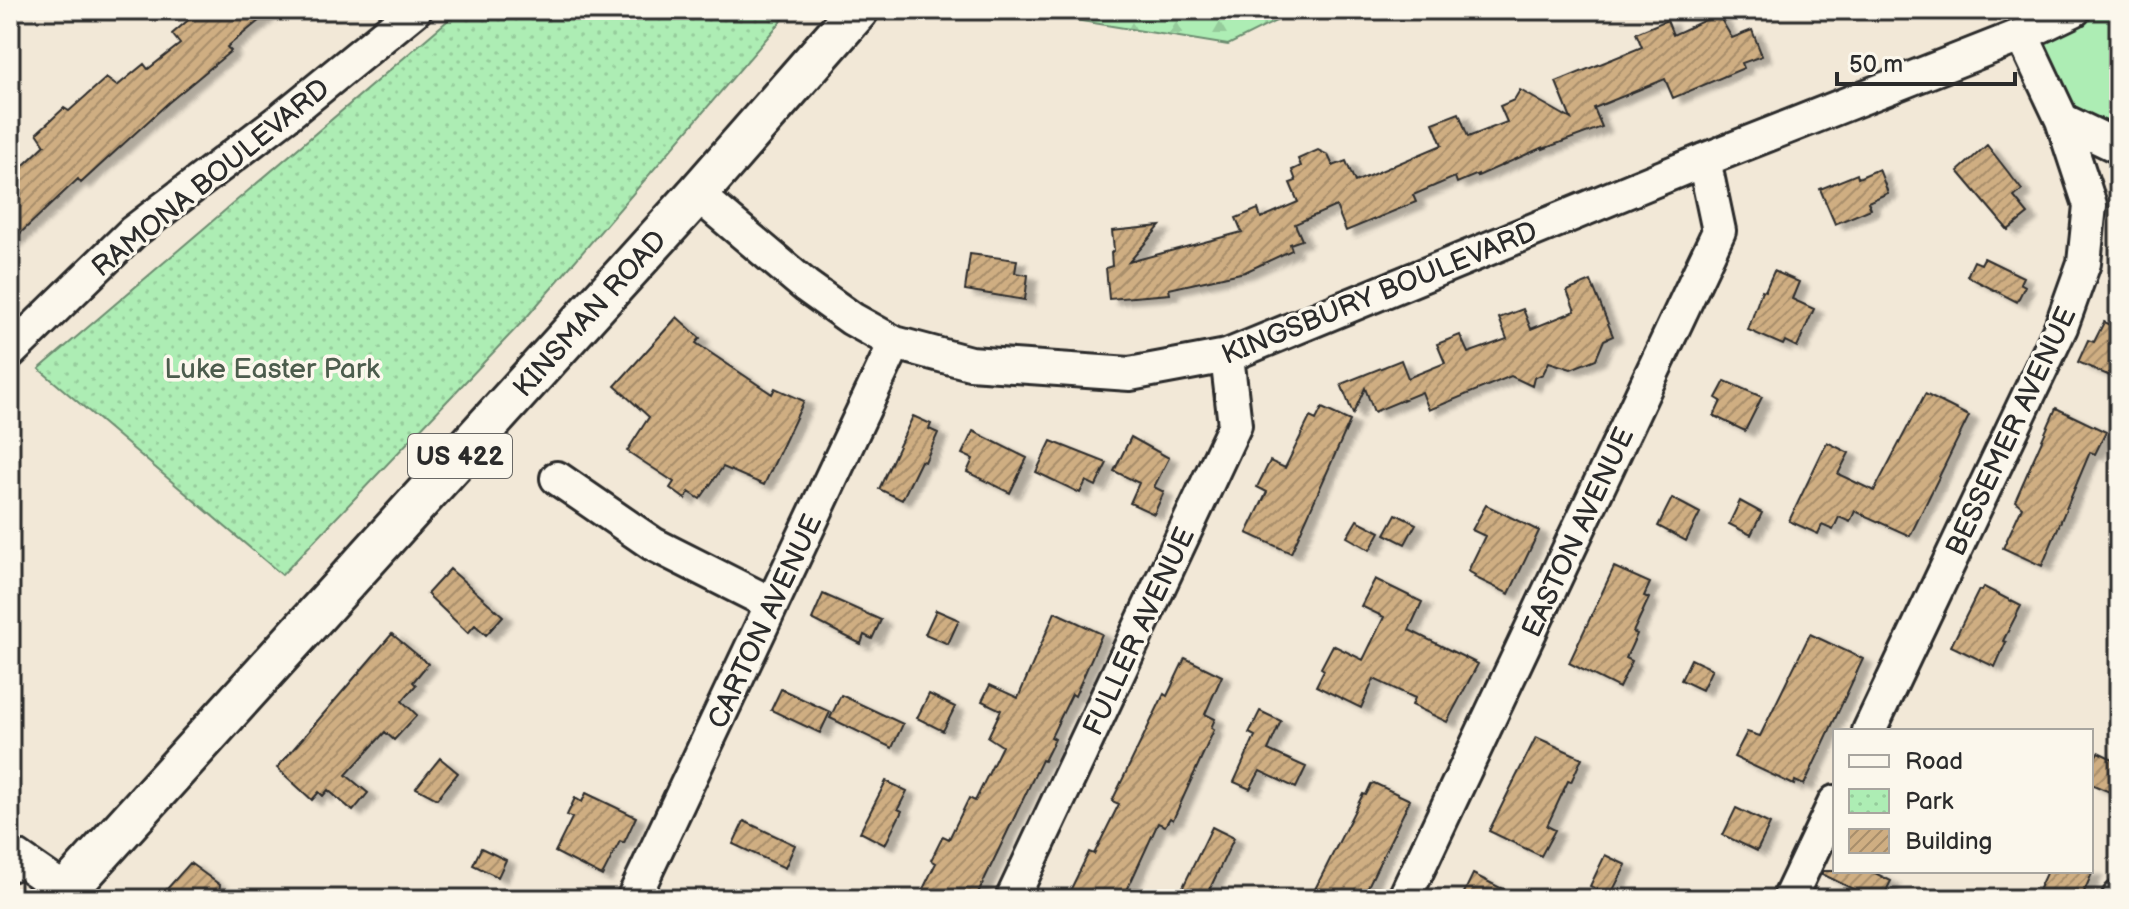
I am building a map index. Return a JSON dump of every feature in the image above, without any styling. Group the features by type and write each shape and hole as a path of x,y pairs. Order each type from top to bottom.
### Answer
{"main road":[{"name":"KINSMAN ROAD","path":"63,895 697,194 858,10"}],"street":[{"name":"RAMONA BOULEVARD","path":"10,352 133,232 284,117 415,10"},
{"name":"KINGSBURY BOULEVARD","path":"697,194 763,253 806,286 852,319 895,343 970,363 1130,374 1227,356 1704,160 2022,35 2074,10"},
{"name":"BESSEMER AVENUE","path":"1870,729 2061,327 2084,263 2090,205 2062,120 2022,35"},
{"path":"2062,120 2119,147"},
{"name":"EASTON AVENUE","path":"1404,899 1719,231 1704,160"},
{"name":"CARTON AVENUE","path":"633,899 895,343"},
{"name":"FULLER AVENUE","path":"1012,899 1235,425 1227,356"},
{"path":"557,478 653,544 772,604"},
{"path":"1789,899 1833,806"},
{"path":"10,865 17,857 63,895"}],"green space":[{"name":"Luke Easter Park","path":"460,10 791,10 525,319 282,575 39,369"},
{"path":"1014,10 1298,10 1228,45"},
{"path":"2074,10 2119,10 2119,147 2062,120 2022,35"}],"building":[{"path":"200,10 272,10 227,47 231,51 168,103 81,183 78,179 10,243 10,178 45,145 37,133 64,108 69,111 106,78 117,86 144,64 148,69 180,44 172,34"},
{"path":"1718,14 1732,38 1752,30 1762,56 1742,63 1744,68 1673,98 1665,79 1594,108 1602,127 1543,147 1478,176 1457,183 1455,177 1413,195 1416,202 1346,231 1336,206 1295,224 1302,240 1290,244 1292,250 1245,272 1169,289 1170,294 1109,299 1106,268 1112,266 1112,231 1160,226 1129,262 1242,232 1236,218 1258,209 1261,218 1298,202 1290,183 1296,181 1292,170 1301,166 1298,159 1318,150 1328,155 1333,166 1346,161 1355,182 1442,145 1433,123 1459,113 1468,137 1507,122 1500,106 1514,100 1520,90 1571,119 1556,82 1642,47 1636,33 1667,20 1673,35"},
{"path":"1987,145 2022,190 2014,197 2028,214 2008,230 1958,171"},
{"path":"1879,169 1888,193 1868,202 1871,209 1835,224 1820,189"},
{"path":"970,254 1017,260 1015,273 1028,275 1025,300 965,290"},
{"path":"1984,258 2023,277 2020,283 2025,286 2017,302 1967,276 1974,261 1981,264"},
{"path":"1774,271 1799,282 1792,299 1814,309 1797,347 1785,341 1783,345 1748,330 1762,290 1765,291"},
{"path":"1591,281 1613,336 1604,340 1596,359 1571,369 1549,362 1543,374 1534,378 1532,386 1511,376 1429,410 1422,392 1374,412 1365,388 1353,414 1341,384 1401,360 1408,378 1445,363 1437,344 1460,335 1468,353 1507,339 1499,318 1523,309 1531,329 1575,311 1567,291"},
{"path":"677,317 700,338 696,343 772,394 775,388 804,401 764,485 723,467 700,499 689,492 685,499 670,488 674,482 627,451 649,417 615,386"},
{"path":"2104,322 2119,330 2119,380 2078,362 2088,340 2094,342"},
{"path":"1725,381 1762,397 1745,431 1714,416 1721,401 1716,398"},
{"path":"1925,394 1969,416 1910,536 1855,511 1850,522 1839,517 1833,530 1822,525 1818,534 1789,521 1827,442 1849,453 1838,474 1874,491"},
{"path":"1322,408 1350,421 1291,553 1247,533 1267,492 1257,487 1270,461 1285,468 1310,417 1316,420"},
{"path":"2056,408 2106,432 2095,454 2090,452 2042,566 2003,548 2022,507 2015,501"},
{"path":"913,416 931,424 929,429 938,433 902,500 879,489"},
{"path":"973,431 1027,458 1010,493 967,472 973,459 962,454"},
{"path":"1131,437 1169,458 1154,487 1164,492 1154,514 1130,503 1139,483 1114,471"},
{"path":"1051,441 1107,463 1096,486 1086,481 1080,493 1036,472"},
{"path":"1672,498 1700,513 1686,541 1658,526"},
{"path":"1740,501 1762,513 1751,535 1729,524"},
{"path":"1486,505 1539,531 1509,594 1468,571 1485,536 1472,530"},
{"path":"1396,514 1416,524 1405,544 1385,534"},
{"path":"1357,520 1380,532 1370,550 1347,537"},
{"path":"1614,567 1650,583 1644,596 1649,598 1633,632 1637,634 1626,658 1632,661 1619,688 1569,663"},
{"path":"450,569 503,616 486,635 475,625 468,633 427,594"},
{"path":"1375,579 1422,602 1409,630 1478,664 1447,722 1412,705 1415,698 1374,679 1361,708 1316,686 1333,645 1363,660 1384,617 1361,606"},
{"path":"1984,587 2021,606 2003,641 2006,642 1995,667 1951,646 1979,590 1982,591"},
{"path":"823,594 881,620 872,639 864,635 861,644 812,619"},
{"path":"936,610 959,620 948,644 925,634"},
{"path":"1055,612 1102,634 1075,696 1072,694 1051,737 1055,739 975,899 918,899 936,863 931,860 943,836 949,839 969,798 975,801 1002,746 988,737 1001,710 982,701 990,685 1018,698"},
{"path":"392,634 428,664 402,701 417,715 394,740 385,732 346,775 368,793 353,811 328,790 323,796 319,792 312,800 277,768"},
{"path":"1810,634 1863,659 1804,785 1795,781 1794,785 1734,757 1747,732 1760,736"},
{"path":"1185,658 1222,676 1205,714 1215,719 1211,728 1214,730 1173,820 1170,818 1165,826 1158,823 1123,899 1066,899 1089,852 1094,854 1119,804 1112,801"},
{"path":"1691,659 1712,669 1702,690 1681,680"},
{"path":"781,689 830,712 820,733 771,710"},
{"path":"929,694 955,707 943,731 917,718"},
{"path":"841,695 903,724 892,748 830,718"},
{"path":"1260,711 1281,721 1268,750 1306,767 1296,788 1260,771 1250,789 1234,782 1255,736 1249,733"},
{"path":"1536,737 1582,758 1547,826 1555,830 1541,856 1489,831"},
{"path":"2098,752 2119,762 2119,778 2112,793 2093,785 2093,762"},
{"path":"440,758 458,773 437,799 416,788"},
{"path":"886,781 907,791 898,809 902,811 885,845 860,832"},
{"path":"1374,783 1410,800 1362,899 1310,899 1363,794 1366,795"},
{"path":"586,793 636,817 624,843 620,841 602,876 555,852 572,818 567,815 575,798 582,802"},
{"path":"1736,808 1770,824 1757,851 1723,835"},
{"path":"744,821 795,845 785,868 733,844"},
{"path":"1212,827 1234,838 1205,899 1192,899 1180,893"},
{"path":"481,848 506,860 498,877 473,865"},
{"path":"1605,855 1626,865 1610,896 1590,886"},
{"path":"190,863 220,885 218,899 158,899"},
{"path":"1823,871 1875,873 1891,881 1882,899 1873,899 1822,874"},
{"path":"2046,873 2092,873 2081,899 2034,899"},
{"path":"1473,874 1522,899 1461,899"}]}
